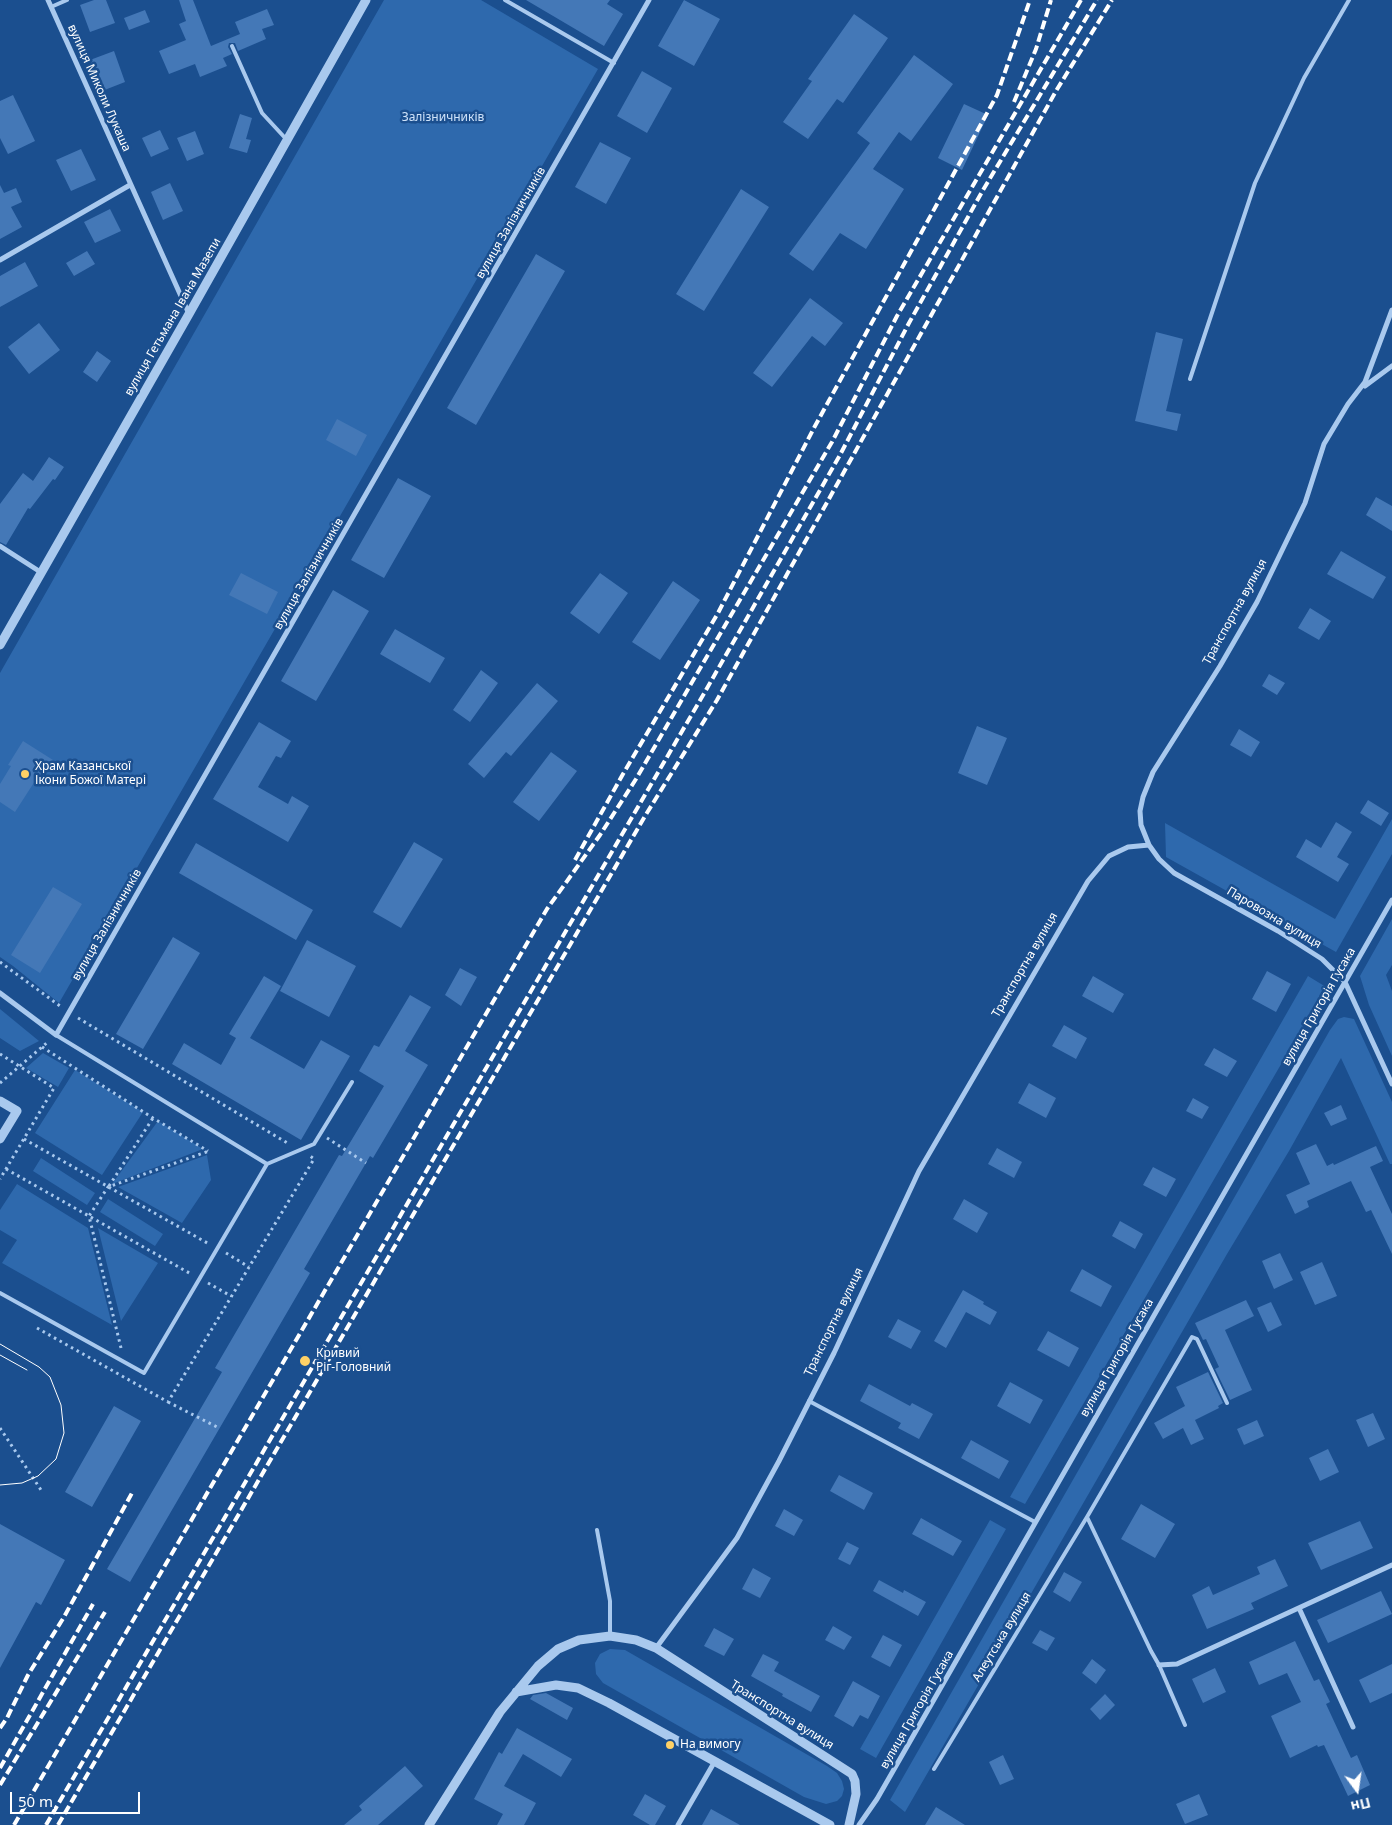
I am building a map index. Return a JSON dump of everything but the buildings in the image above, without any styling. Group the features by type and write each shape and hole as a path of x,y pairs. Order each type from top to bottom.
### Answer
{"street":[{"name":"вулиця Миколи Лукаша","path":"48,0 130,185 190,314"},
{"name":"вулиця Гетьмана Івана Мазепи","path":"0,645 190,314 366,0"},
{"name":"вулиця Залізничників","path":"56,1035 649,0"},
{"path":"0,260 130,185"},
{"name":"Транспортна вулиця","path":"656,1648 737,1538 834,1353 919,1171 1088,880 1109,856 1128,847 1149,845 1141,825 1140,811 1143,797 1153,772 1220,666 1257,602 1305,503 1324,444 1348,404 1366,382 1392,310"},
{"path":"1357,392 1392,366"},
{"path":"0,546 42,572"},
{"name":"Паровозна вулиця","path":"1149,845 1158,860 1174,873 1217,895 1322,959 1345,982 1392,1084"},
{"name":"вулиця Григорія Гусака","path":"859,1825 877,1799 1392,900"},
{"path":"0,993 56,1035"},
{"path":"0,1101 17,1111 0,1139"},
{"path":"1159,1664 1177,1664 1392,1565"},
{"path":"1299,1608 1353,1727"},
{"name":"Транспортна вулиця","path":"429,1825 500,1712 538,1666 558,1649 579,1640 610,1636 636,1640 656,1648 692,1673 852,1774 856,1794 849,1825"},
{"path":"516,1692 556,1685 578,1688 610,1703 830,1825"},
{"path":"678,1825 715,1762"}],"lane":[{"path":"51,7 67,0"},
{"path":"506,0 614,63"},
{"path":"1190,379 1255,183 1304,78 1349,0"},
{"path":"232,46 262,113 288,140"},
{"path":"56,1035 268,1164"},
{"path":"0,1293 144,1373 268,1164 314,1144 352,1082"},
{"name":"Алеутська вулиця","path":"934,1768 1087,1517 1192,1337 1197,1339 1227,1403"},
{"path":"809,1401 1035,1522"},
{"path":"1087,1517 1150,1651 1159,1664 1185,1725"},
{"path":"598,1530 610,1601 610,1636"}],"path":[{"path":"0,962 96,1030 314,1159"},
{"path":"0,1083 56,1035"},
{"path":"42,1047 208,1151 108,1187"},
{"path":"128,1380 90,1216 153,1118"},
{"path":"323,1145 327,1138 366,1163"},
{"path":"24,1139 249,1267"},
{"path":"168,1402 318,1152"},
{"path":"6,1169 231,1296"},
{"path":"36,1327 128,1380 219,1428"},
{"path":"0,1428 42,1493"}],"green space":[{"name":"Залізничників","path":"384,0 481,0 598,69 59,1003 0,957 0,673"},
{"path":"1392,819 1392,854 1336,952 1166,857 1165,823 1335,919"},
{"path":"1392,919 1392,965 1386,975 1392,991 1392,1056 1369,1005 1360,976"},
{"path":"1308,976 1326,987 1025,1504 1010,1497"},
{"path":"0,1009 39,1041 20,1051 0,1038"},
{"path":"1344,1017 1354,1019 1392,1102 1392,1164 1390,1164 1341,1058 1289,1151 1227,1254 905,1812 890,1800 1330,1030 1338,1019"},
{"path":"43,1053 69,1068 58,1087 26,1068"},
{"path":"75,1070 143,1112 102,1175 35,1133"},
{"path":"158,1121 203,1149 112,1184"},
{"path":"207,1155 211,1180 182,1223 118,1187"},
{"path":"41,1158 95,1193 87,1205 33,1171"},
{"path":"17,1184 88,1228 112,1325 2,1263 17,1240 0,1230 0,1210"},
{"path":"108,1199 163,1234 155,1246 100,1212"},
{"path":"98,1228 158,1263 121,1321"},
{"path":"990,1520 1006,1529 876,1758 860,1749"},
{"path":"610,1649 625,1650 827,1766 837,1773 842,1781 844,1789 842,1796 837,1801 826,1804 804,1797 603,1683 596,1674 595,1663 600,1654"}],"tram line":[{"path":"0,1344 39,1367 50,1377 61,1405 64,1433 56,1459 38,1476 22,1483 0,1485"},
{"path":"0,1355 27,1370"}],"railway":[{"path":"575,860 623,774 718,613 815,426 997,95 1030,0"},
{"path":"1014,102 1036,49 1051,0"},
{"path":"14,1825 547,909 600,835 636,779 832,442 897,316 1081,0"},
{"path":"46,1825 706,690 840,455 909,323 983,190 1097,0"},
{"path":"58,1825 645,816 717,700 1056,91 1112,0"},
{"path":"0,1728 7,1718 28,1675 64,1617 132,1493"},
{"path":"0,1768 93,1604"},
{"path":"0,1785 105,1612"}],"place":[{"name":"Храм Казанської Ікони Божої Матері","path":"25,774"},
{"name":"Кривий Ріг-Головний","path":"305,1361"},
{"name":"На вимогу","path":"670,1745"}]}
